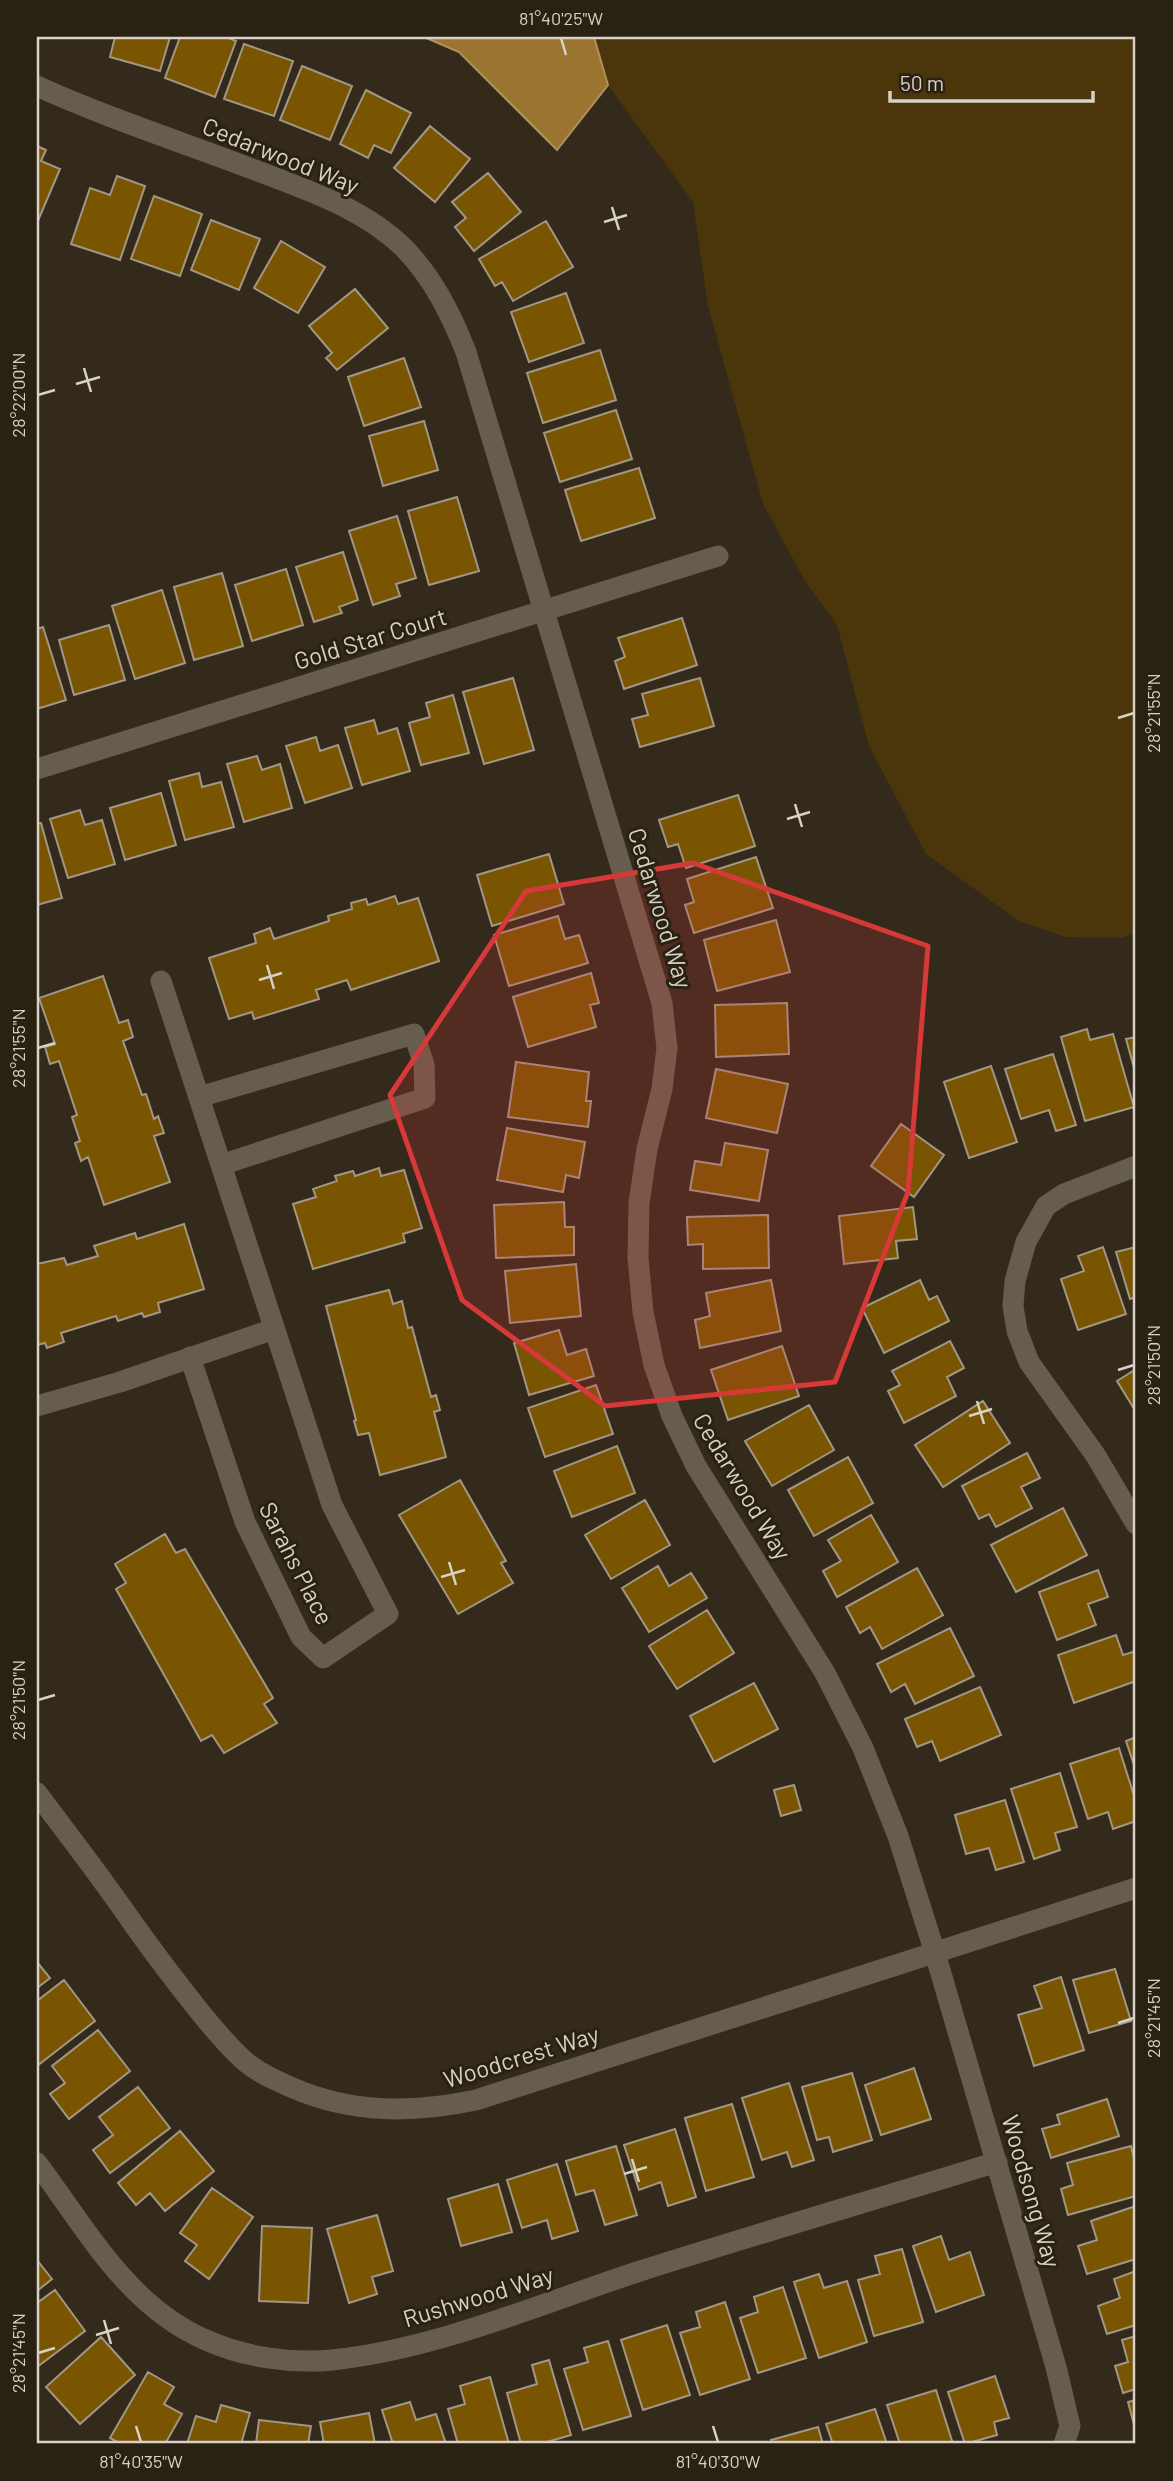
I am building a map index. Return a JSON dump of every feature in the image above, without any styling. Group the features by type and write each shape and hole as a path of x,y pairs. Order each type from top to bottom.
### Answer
{"street":[{"name":"Cedarwood Way","path":"37,86 329,199 371,222 402,247 423,270 439,294 466,352 663,1003 667,1048 662,1089 647,1149 639,1203 638,1258 643,1312 654,1365 672,1416 696,1465 825,1673 863,1748 898,1836 935,1953"},
{"name":"Gold Star Court","path":"37,769 718,556"},
{"name":"Sarahs Place","path":"161,981 332,1505 388,1614 323,1658 301,1636 245,1522 190,1357"},
{"path":"199,1097 414,1034 421,1055 425,1098 221,1165"},
{"path":"1136,1166 1064,1194 1046,1206 1026,1242 1015,1281 1013,1306 1017,1331 1029,1362 1096,1456 1136,1524"},
{"path":"37,1406 120,1382 274,1329"},
{"name":"Woodcrest Way","path":"37,1793 165,1969 220,2037 246,2062 269,2078 312,2096 348,2106 402,2110 440,2108 477,2100 1136,1888"},
{"name":"Woodsong Way","path":"935,1953 1056,2367 1070,2427 1065,2444"},
{"name":"Rushwood Way","path":"37,2164 99,2251 146,2300 177,2325 206,2340 246,2353 284,2360 328,2360 372,2355 465,2330 639,2272 997,2162"}],"highlighted area":[{"path":"693,863 928,946 908,1192 835,1382 605,1406 462,1300 390,1095 526,891"}],"shaded area":[{"path":"424,37 594,37 608,85 557,150 459,52"},
{"path":"594,37 1136,37 1136,933 1120,938 1066,937 1019,921 926,854 869,746 837,625 805,581 763,504 708,306 693,202 608,85"}],"building":[{"path":"115,37 170,37 160,71 110,57"},
{"path":"180,37 226,37 236,41 215,97 165,78"},
{"path":"244,44 293,61 274,116 224,99"},
{"path":"302,66 352,86 330,140 280,120"},
{"path":"366,90 411,113 391,153 374,145 368,158 340,144"},
{"path":"430,126 470,159 435,202 394,168"},
{"path":"37,146 46,150 41,161 60,169 37,223"},
{"path":"488,173 521,212 474,251 455,227 466,218 452,202"},
{"path":"117,176 145,186 120,260 71,244 90,188 110,195"},
{"path":"154,196 202,214 180,276 131,259"},
{"path":"211,220 260,239 239,290 191,270"},
{"path":"546,221 573,267 513,301 502,282 495,286 479,259"},
{"path":"281,241 325,267 298,313 254,288"},
{"path":"355,289 388,328 337,370 326,358 332,353 309,326"},
{"path":"566,293 584,343 529,362 511,312"},
{"path":"600,350 616,400 543,423 527,373"},
{"path":"404,358 421,407 364,426 348,377"},
{"path":"616,410 632,459 560,482 544,433"},
{"path":"424,421 438,470 383,486 369,436"},
{"path":"639,468 655,518 581,541 565,490"},
{"path":"457,497 479,571 429,585 408,511"},
{"path":"397,516 416,578 396,584 400,596 373,605 349,531"},
{"path":"343,552 358,600 339,607 342,613 314,622 296,567"},
{"path":"286,569 303,625 252,641 235,585"},
{"path":"222,573 243,646 194,660 174,587"},
{"path":"162,590 185,663 135,679 112,606"},
{"path":"682,618 697,665 624,689 615,661 625,657 618,638"},
{"path":"109,625 125,680 74,695 59,640"},
{"path":"43,627 66,700 37,709 37,629"},
{"path":"513,678 534,750 484,764 463,692"},
{"path":"700,678 714,726 640,747 632,719 648,715 642,694"},
{"path":"453,695 469,753 421,765 409,723 430,717 426,703"},
{"path":"374,720 378,734 397,728 410,771 362,785 345,728"},
{"path":"316,737 320,751 338,745 352,788 305,803 286,746"},
{"path":"257,756 262,770 280,764 292,808 244,822 227,764"},
{"path":"199,773 202,787 221,782 234,827 185,840 169,781"},
{"path":"161,793 176,845 125,860 110,808"},
{"path":"738,795 755,846 686,868 678,844 668,847 659,820"},
{"path":"80,810 85,825 102,820 115,864 68,878 50,819"},
{"path":"41,823 62,898 37,905 37,824"},
{"path":"549,854 564,904 492,926 477,875"},
{"path":"756,857 773,908 694,933 685,905 694,902 687,879"},
{"path":"395,896 398,904 418,898 439,961 351,990 347,980 316,990 319,999 254,1019 252,1012 229,1019 209,958 256,943 254,934 270,928 274,939 329,921 328,916 352,909 351,903 366,899 368,905"},
{"path":"558,916 565,939 579,935 588,963 509,986 494,935"},
{"path":"776,920 790,972 717,991 704,940"},
{"path":"591,973 599,1003 590,1005 596,1027 528,1047 513,997"},
{"path":"103,976 119,1023 128,1020 133,1037 123,1041 142,1095 146,1094 154,1119 158,1116 164,1133 154,1136 170,1182 104,1205 88,1157 81,1161 75,1143 80,1141 72,1117 77,1115 59,1061 50,1064 45,1047 55,1044 39,998"},
{"path":"787,1003 789,1054 716,1057 715,1005"},
{"path":"1087,1029 1090,1040 1113,1034 1134,1107 1085,1121 1061,1037"},
{"path":"1136,1037 1136,1075 1126,1039"},
{"path":"1053,1054 1076,1125 1056,1131 1049,1110 1021,1119 1005,1069"},
{"path":"516,1062 589,1072 586,1101 591,1101 588,1127 508,1117"},
{"path":"991,1066 1017,1142 969,1158 944,1082"},
{"path":"716,1069 788,1084 777,1133 706,1118"},
{"path":"901,1124 944,1155 914,1197 871,1166"},
{"path":"507,1128 585,1142 579,1178 566,1175 563,1192 497,1180"},
{"path":"725,1143 768,1150 759,1201 690,1190 695,1161 721,1165"},
{"path":"379,1168 381,1176 404,1170 422,1228 403,1234 405,1242 313,1269 293,1204 316,1197 313,1189 337,1181 335,1176 353,1171 355,1176"},
{"path":"564,1202 565,1227 574,1227 574,1255 496,1258 494,1205"},
{"path":"913,1207 917,1239 896,1241 898,1258 844,1264 839,1216"},
{"path":"768,1215 769,1268 703,1269 703,1244 688,1245 687,1217"},
{"path":"184,1224 204,1289 158,1303 160,1312 144,1317 142,1313 118,1321 116,1316 61,1333 64,1342 47,1348 45,1343 37,1345 37,1264 64,1258 67,1265 98,1256 94,1246 135,1233 137,1239"},
{"path":"1103,1247 1126,1314 1078,1330 1061,1279 1084,1271 1078,1256"},
{"path":"1136,1247 1136,1297 1130,1299 1116,1252"},
{"path":"576,1264 581,1316 510,1323 505,1271"},
{"path":"771,1280 781,1331 700,1348 695,1320 710,1316 706,1293"},
{"path":"920,1280 929,1300 937,1296 949,1321 884,1353 862,1308"},
{"path":"389,1290 393,1304 402,1301 431,1397 436,1395 440,1410 434,1412 446,1457 380,1475 369,1433 358,1435 326,1306"},
{"path":"559,1330 567,1355 586,1349 594,1376 529,1395 514,1343"},
{"path":"950,1341 964,1368 947,1377 956,1396 904,1423 888,1391 900,1385 892,1371"},
{"path":"782,1346 799,1396 728,1420 711,1370"},
{"path":"1136,1369 1136,1412 1117,1381"},
{"path":"596,1385 613,1434 545,1457 528,1408"},
{"path":"983,1401 1010,1443 943,1487 915,1445"},
{"path":"809,1405 834,1450 772,1486 745,1441"},
{"path":"617,1446 635,1493 572,1517 554,1471"},
{"path":"1027,1453 1040,1478 1021,1487 1032,1508 996,1527 989,1514 979,1519 962,1486"},
{"path":"848,1457 873,1503 814,1536 788,1490"},
{"path":"460,1480 506,1561 501,1563 513,1583 458,1614 399,1515"},
{"path":"645,1500 670,1545 611,1579 585,1535"},
{"path":"1063,1508 1087,1555 1016,1592 991,1545"},
{"path":"871,1515 898,1562 837,1597 823,1571 841,1561 828,1540"},
{"path":"165,1534 176,1553 185,1549 273,1698 264,1704 277,1723 224,1753 212,1735 201,1741 116,1589 126,1583 115,1564"},
{"path":"658,1566 669,1586 691,1573 707,1598 649,1632 622,1588"},
{"path":"917,1568 943,1615 882,1649 870,1627 860,1633 846,1607"},
{"path":"1098,1570 1108,1597 1088,1604 1096,1625 1057,1640 1039,1592"},
{"path":"707,1610 734,1653 677,1689 649,1646"},
{"path":"950,1628 974,1676 915,1704 905,1684 891,1692 877,1664"},
{"path":"1116,1635 1123,1655 1136,1651 1136,1681 1074,1703 1058,1655"},
{"path":"754,1683 778,1729 714,1762 690,1716"},
{"path":"980,1687 1001,1735 940,1761 932,1741 917,1747 905,1719"},
{"path":"1136,1737 1136,1771 1126,1741"},
{"path":"1119,1748 1136,1802 1136,1821 1113,1829 1108,1812 1088,1819 1070,1764"},
{"path":"1060,1773 1077,1827 1055,1833 1060,1850 1034,1859 1011,1789"},
{"path":"794,1785 801,1810 781,1816 774,1790"},
{"path":"1005,1800 1024,1862 996,1870 989,1848 966,1854 955,1815"},
{"path":"37,1962 50,1978 37,1988"},
{"path":"1115,1969 1131,2021 1089,2033 1073,1980"},
{"path":"1061,1977 1084,2050 1034,2066 1018,2015 1042,2008 1034,1986"},
{"path":"64,1980 95,2021 37,2066 37,2001"},
{"path":"98,2030 130,2071 69,2119 50,2094 65,2083 52,2066"},
{"path":"914,2068 931,2119 881,2135 865,2085"},
{"path":"852,2073 872,2140 833,2152 829,2137 817,2140 802,2087"},
{"path":"789,2083 814,2160 792,2167 787,2152 762,2160 742,2098"},
{"path":"138,2087 170,2128 110,2173 93,2150 113,2135 99,2117"},
{"path":"1107,2099 1119,2136 1051,2158 1042,2129 1060,2124 1057,2115"},
{"path":"732,2104 754,2177 706,2191 685,2118"},
{"path":"675,2129 696,2197 668,2206 661,2182 639,2190 624,2145"},
{"path":"180,2131 214,2171 165,2211 150,2193 136,2205 118,2183"},
{"path":"616,2146 637,2215 605,2225 594,2190 576,2195 566,2161"},
{"path":"1131,2146 1136,2166 1136,2196 1068,2215 1061,2189 1073,2185 1067,2163"},
{"path":"557,2164 578,2231 552,2239 547,2220 522,2228 507,2180"},
{"path":"498,2184 512,2232 461,2246 448,2199"},
{"path":"212,2188 253,2217 209,2279 185,2261 197,2245 180,2233"},
{"path":"1136,2206 1136,2259 1087,2274 1078,2246 1097,2240 1091,2221"},
{"path":"377,2215 393,2271 372,2277 377,2294 349,2303 327,2229"},
{"path":"262,2226 312,2228 308,2303 259,2301"},
{"path":"941,2236 949,2260 970,2252 984,2295 936,2312 913,2246"},
{"path":"902,2249 923,2322 874,2336 858,2280 880,2274 875,2256"},
{"path":"37,2260 52,2279 37,2291"},
{"path":"1136,2271 1136,2325 1107,2334 1098,2306 1120,2298 1114,2279"},
{"path":"819,2274 824,2288 847,2281 867,2342 819,2358 794,2282"},
{"path":"783,2287 806,2358 758,2373 740,2318 758,2312 754,2297"},
{"path":"55,2290 85,2331 37,2367 37,2303"},
{"path":"725,2302 750,2379 700,2395 680,2333 700,2327 696,2312"},
{"path":"667,2325 690,2395 643,2410 621,2340"},
{"path":"1136,2336 1136,2389 1123,2393 1115,2366 1128,2362 1122,2340"},
{"path":"101,2337 135,2375 80,2424 46,2387"},
{"path":"608,2341 631,2416 583,2430 564,2369 588,2362 584,2348"},
{"path":"549,2360 571,2435 540,2444 521,2444 507,2393 537,2384 532,2365"},
{"path":"148,2372 174,2387 164,2404 182,2414 165,2444 121,2444 110,2438"},
{"path":"995,2376 1009,2418 994,2422 997,2435 965,2444 948,2392"},
{"path":"490,2377 509,2444 458,2444 448,2409 465,2404 460,2386"},
{"path":"936,2390 953,2444 900,2444 887,2405"},
{"path":"1136,2400 1136,2432 1128,2402"},
{"path":"410,2402 416,2420 436,2414 446,2444 393,2444 382,2410"},
{"path":"221,2405 250,2413 241,2444 187,2444 196,2416 216,2422"},
{"path":"875,2409 887,2444 833,2444 826,2424"},
{"path":"369,2413 375,2444 324,2444 320,2422"},
{"path":"259,2420 311,2426 308,2444 256,2444"},
{"path":"818,2427 823,2444 772,2444 771,2440"}]}
